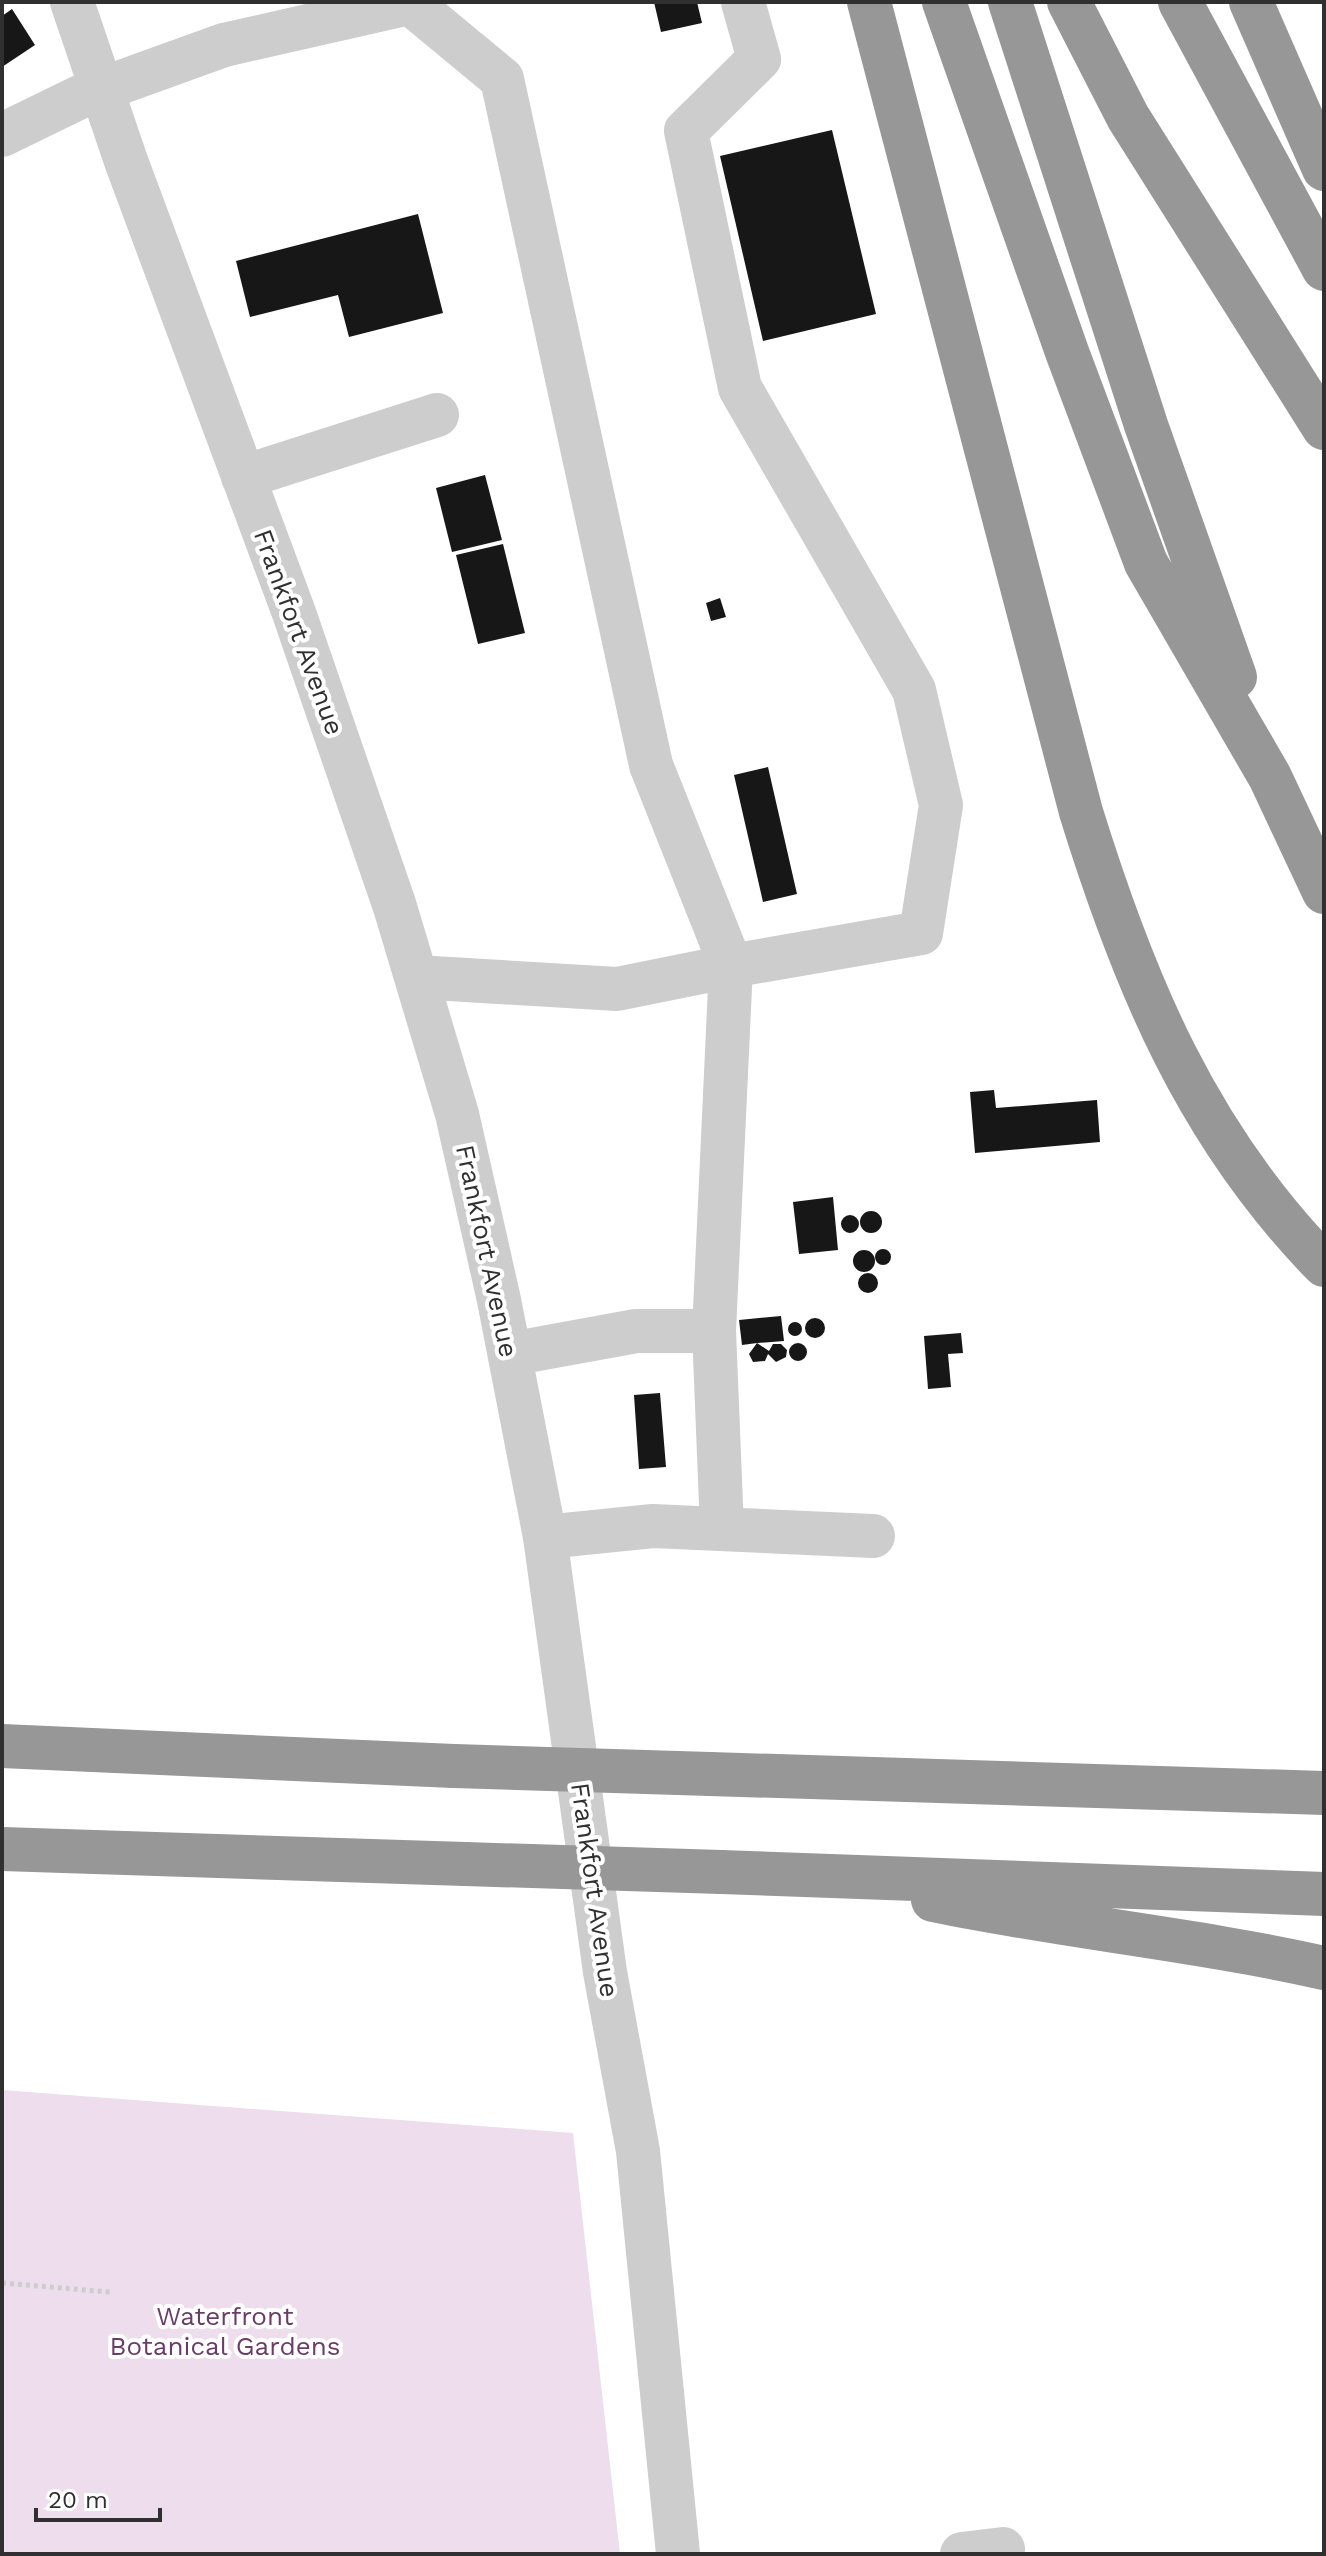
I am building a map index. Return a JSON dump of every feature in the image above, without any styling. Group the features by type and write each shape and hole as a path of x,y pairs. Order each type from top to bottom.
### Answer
{"highway":[{"path":"869,2 1081,812 1113,915 1149,1005 1212,1125 1262,1194 1324,1265"},
{"path":"944,2 1067,352 1146,563 1270,777 1324,892"},
{"path":"1010,2 1146,425 1270,777"},
{"path":"1069,2 1128,117 1324,428"},
{"path":"1180,2 1324,269"},
{"path":"1251,2 1324,169"},
{"path":"2,1746 454,1766 1324,1793"},
{"path":"2,1849 1324,1894"},
{"path":"817,1876 1024,1919 1153,1936 1324,1968"}],"street":[{"name":"Frankfort Avenue","path":"72,2 126,161 294,613 416,977 457,1114 510,1354 545,1537 605,1972 638,2151 678,2554"},
{"path":"2,135 104,90 224,45 409,2 502,79 651,765 731,966 714,1331 722,1529"},
{"path":"416,977 617,989 921,933 941,805 914,690 740,388 686,131 759,59 743,2"},
{"path":"243,477 437,415"},
{"path":"510,1354 636,1331 714,1331"},
{"path":"545,1537 653,1526 873,1536"}],"path":[{"path":"2,2283 110,2292"}],"green space":[{"name":"Waterfront Botanical Gardens","path":"2,2090 573,2133 620,2554 2,2554"}],"building":[{"path":"654,2 697,2 702,23 661,32"},
{"path":"12,9 35,45 2,67 2,16"},
{"path":"832,130 876,314 763,341 720,156"},
{"path":"418,214 443,313 349,337 338,295 250,317 236,261"},
{"path":"485,475 502,540 452,552 436,488"},
{"path":"503,544 525,633 478,644 456,555"},
{"path":"720,598 726,617 711,621 706,603"},
{"path":"768,767 797,894 763,902 734,775"},
{"path":"994,1090 996,1108 1097,1100 1100,1142 975,1153 970,1092"},
{"path":"833,1197 838,1250 799,1254 793,1202"},
{"path":"871,1211 879,1214 882,1222 879,1230 871,1233 863,1230 860,1222 863,1214"},
{"path":"850,1215 859,1224 850,1233 841,1224"},
{"path":"883,1249 889,1251 889,1263 883,1265 877,1263 875,1257 877,1251"},
{"path":"864,1250 875,1261 864,1272 853,1261"},
{"path":"868,1273 875,1276 878,1283 875,1290 868,1293 861,1290 858,1283 861,1276"},
{"path":"781,1316 784,1341 742,1345 739,1320"},
{"path":"815,1318 822,1321 825,1328 822,1335 815,1338 808,1335 805,1328 808,1321"},
{"path":"795,1322 802,1329 795,1336 788,1329"},
{"path":"961,1333 963,1353 948,1354 951,1387 928,1389 924,1336"},
{"path":"757,1343 769,1351 773,1344 781,1344 787,1350 786,1357 776,1362 768,1354 765,1361 753,1362 749,1354"},
{"path":"794,1343 802,1343 807,1352 805,1359 794,1361 789,1356 789,1348"},
{"path":"660,1393 666,1467 639,1469 634,1395"}]}
